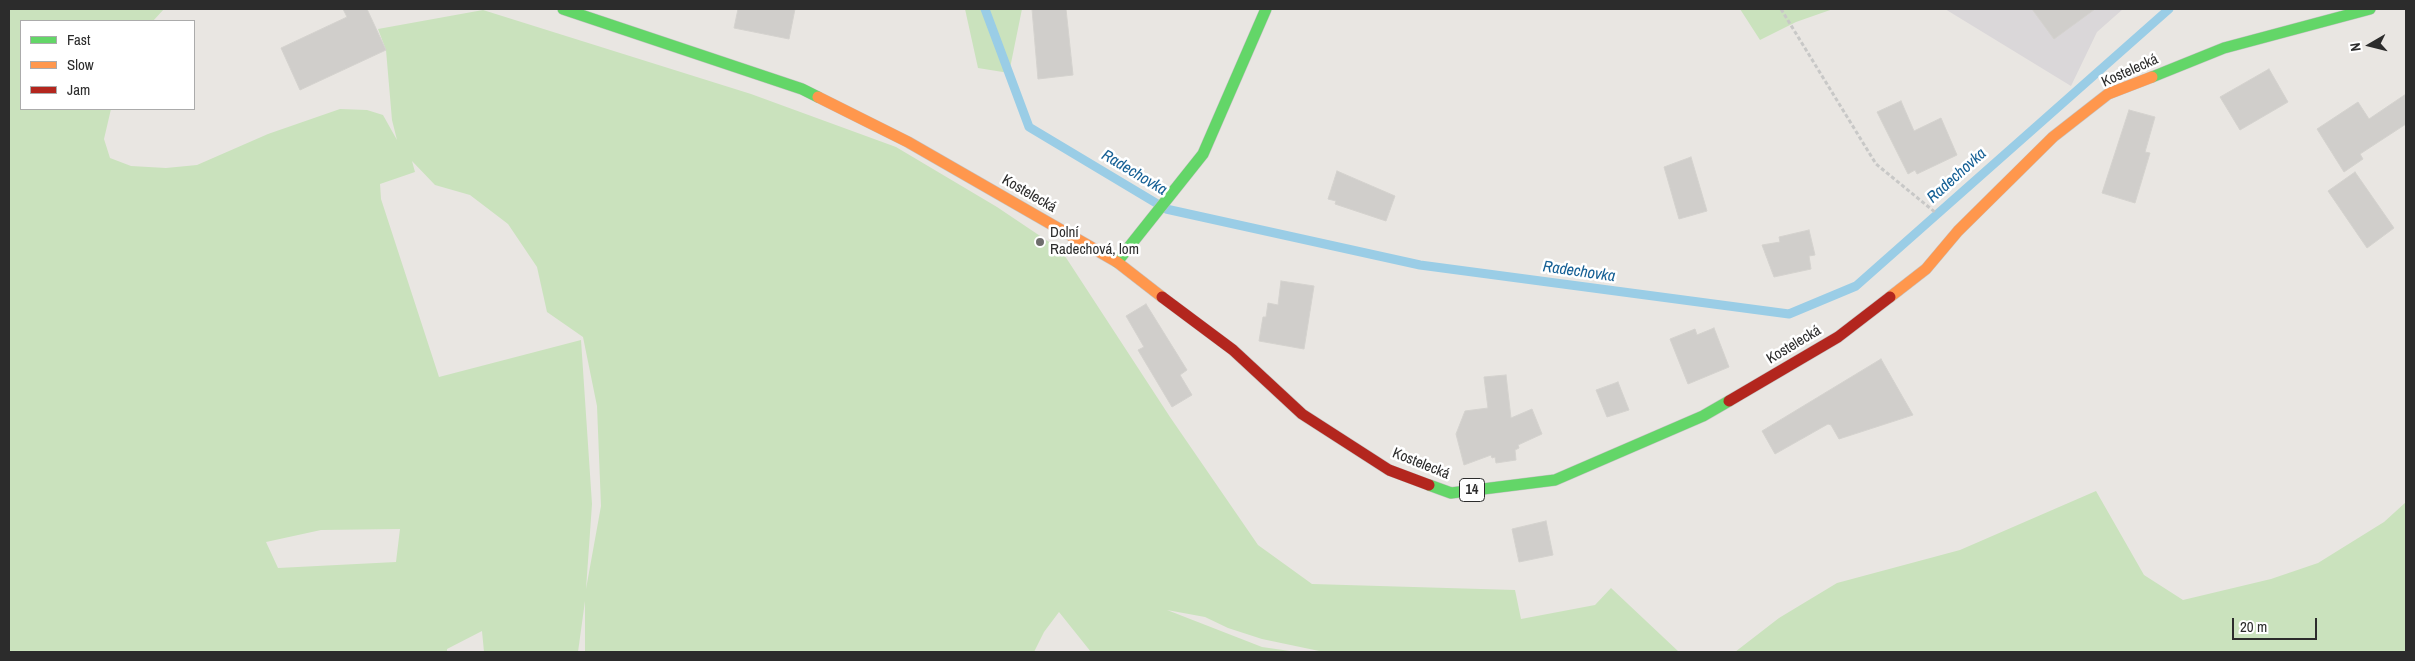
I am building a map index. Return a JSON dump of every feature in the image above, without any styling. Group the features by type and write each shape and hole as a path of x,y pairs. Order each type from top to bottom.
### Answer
{"main road":[{"name":"Kostelecká","path":"563,9 802,89 908,142 1117,262 1234,350 1302,414 1389,470 1451,493 1555,480 1703,416 1838,337 1926,270 1958,231 2052,137 2108,94 2224,48 2370,9"},
{"path":"1117,262 1203,154 1266,9"}],"path":[{"path":"1781,9 1876,164 1958,231"}],"shaded area":[{"path":"1945,9 2123,9 2097,32 2071,86"}],"green space":[{"path":"9,9 164,9 154,20 20,20 20,110 111,110 104,139 110,158 131,166 166,168 197,165 268,134 340,109 367,110 383,115 397,140 392,120 386,50 378,29 483,10 751,94 896,147 997,207 1061,250 1170,417 1258,545 1312,584 1515,590 1521,619 1595,605 1611,588 1679,652 1324,652 1262,639 1228,628 1205,617 1167,610 1262,647 1297,652 1091,652 1059,612 1044,632 1034,652 585,652 585,601 578,652 484,652 482,631 447,649 447,652 9,652","holes":["412,161 435,185 470,195 508,224 537,267 547,312 583,337 597,406 601,506 586,589 592,504 581,340 439,377 381,199 380,184 415,172","400,529 396,562 278,568 266,542 321,530"]},
{"path":"965,9 1022,9 1009,73 978,68"},
{"path":"1740,9 1833,9 1796,22 1760,40"},
{"path":"2096,491 2144,575 2183,600 2271,579 2318,563 2384,522 2406,502 2406,652 1735,652 1779,618 1837,583 1960,550"}],"building":[{"path":"343,9 367,9 386,50 300,90 281,48 347,17"},
{"path":"738,9 795,9 789,39 734,28"},
{"path":"1032,9 1066,9 1073,75 1038,79"},
{"path":"2032,9 2095,9 2054,39"},
{"path":"2269,69 2288,102 2240,130 2220,97"},
{"path":"2406,94 2406,124 2360,154 2363,159 2344,172 2317,129 2358,102 2369,119"},
{"path":"1901,101 1914,131 1941,118 1957,155 1917,174 1915,170 1908,174 1877,112"},
{"path":"2129,110 2155,117 2145,152 2150,153 2135,203 2102,193"},
{"path":"1691,157 1707,211 1679,219 1664,167"},
{"path":"1337,171 1395,196 1386,221 1335,204 1336,201 1328,199"},
{"path":"2355,172 2394,228 2367,248 2328,191"},
{"path":"1809,230 1815,255 1809,256 1811,269 1774,277 1762,245 1780,242 1779,237"},
{"path":"1281,281 1314,286 1304,349 1259,341 1263,317 1266,317 1268,303 1278,305"},
{"path":"1146,304 1187,370 1180,375 1192,395 1172,407 1138,350 1144,347 1126,316"},
{"path":"1714,328 1729,367 1688,384 1670,339 1695,329 1697,335"},
{"path":"1881,359 1913,415 1839,439 1831,425 1828,424 1775,454 1762,431"},
{"path":"1506,375 1511,418 1532,409 1542,434 1518,445 1519,448 1515,450 1516,460 1496,463 1495,457 1492,458 1491,455 1464,465 1456,434 1465,411 1488,408 1484,377"},
{"path":"1618,382 1629,410 1607,417 1596,390"},
{"path":"1546,521 1553,555 1519,562 1512,529"}],"waterway":[{"name":"Radechovka","path":"985,9 1029,127 1166,209 1420,265 1789,314 1856,286 2169,9"}],"traffic: fast":[{"path":"563,9 802,89 818,97"},
{"path":"1117,262 1203,154 1266,9"},
{"path":"2152,77 2224,48 2370,9"},
{"path":"1429,485 1451,493 1555,480 1703,416 1729,401"}],"traffic: slow":[{"path":"1890,297 1926,269 1958,231 2053,137 2108,94 2152,77"},
{"path":"818,97 908,142 1117,262 1162,297"}],"traffic: jam":[{"path":"1162,297 1233,350 1302,414 1389,470 1429,485"},
{"path":"1729,401 1838,337 1890,297"}],"place":[{"name":"Dolní Radechová, lom","path":"1040,242"}]}
